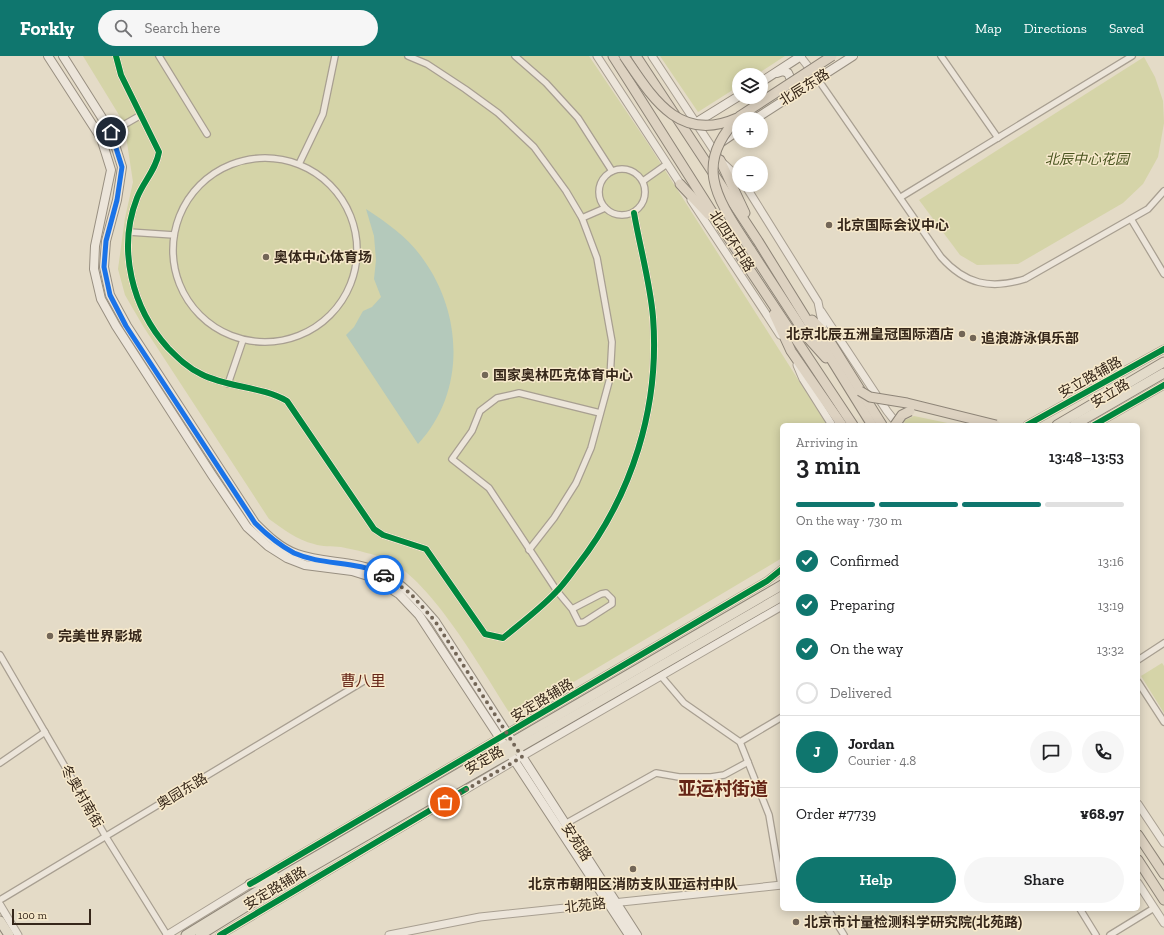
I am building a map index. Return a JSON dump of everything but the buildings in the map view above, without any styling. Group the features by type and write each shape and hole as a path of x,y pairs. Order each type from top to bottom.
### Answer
{"highway":[{"name":"北四环中路","path":"612,56 726,234 852,423"},
{"path":"624,56 652,97 666,112 682,120 702,126 714,125 732,119"},
{"name":"北四环中路","path":"636,56 758,241 871,423"},
{"path":"746,112 832,56"},
{"path":"732,125 718,146 714,157 714,183 717,197 808,338 841,374"},
{"path":"720,160 758,241"},
{"path":"680,184 726,234"},
{"path":"763,289 791,351 830,407 837,423"},
{"path":"801,309 824,332 881,423"},
{"path":"860,391 870,397 907,403 988,423"},
{"path":"896,423 902,415 915,410 971,423"},
{"path":"1140,838 1164,874"},
{"path":"1140,863 1164,900"}],"main road":[{"path":"48,56 101,138 111,170 95,246 94,269 101,299 116,326 212,475 247,527 268,546 286,558 317,567 352,571 368,576 399,594 428,627 500,739 512,750"},
{"path":"63,56 111,132 122,167 117,200 106,241 104,267 110,295 126,326 255,523 274,541 296,553 318,560 359,565 383,574 410,593 435,621 508,734 512,750"},
{"name":"北辰东路","path":"768,78 801,56"},
{"path":"838,56 852,56"},
{"name":"北辰东路","path":"765,112 852,56"},
{"path":"775,73 788,73 795,85 791,94"},
{"path":"696,122 732,100"},
{"path":"713,148 732,135"},
{"name":"安立路","path":"1060,423 1164,362"},
{"name":"安立路","path":"1077,423 1164,373"},
{"name":"安定路","path":"200,935 290,880 512,750 780,586"},
{"name":"安定路","path":"186,935 286,874 512,750 780,597"},
{"name":"安苑路","path":"512,750 522,757 565,824 629,935"},
{"name":"安苑路","path":"512,750 611,902 637,935"},
{"path":"250,884 286,874"},
{"path":"0,920 9,935"}],"street":[{"path":"116,56 121,75 159,152 157,162 137,198 129,232 129,261 134,290 146,318 162,341 181,362 201,375 228,384 276,395 287,401 374,529 383,535 426,549 485,634 503,638 542,606 557,591 588,552 607,524 629,477 646,421 653,386 653,317 634,213"},
{"path":"159,56 207,134"},
{"path":"299,164 323,114 335,56"},
{"path":"408,56 427,64 498,113 534,147 566,191 582,218 597,258 606,301 612,342 610,378 592,448 576,483 554,518 529,550"},
{"path":"516,56 546,83 578,118 612,171"},
{"name":"北四环中路","path":"597,56 791,351 803,379 837,423"},
{"path":"652,56 720,160 732,171"},
{"path":"801,56 901,197 941,257 959,274 982,283 1001,284 1025,279 1148,209 1164,191"},
{"path":"941,56 998,138"},
{"path":"901,197 1132,56"},
{"path":"101,138 141,115"},
{"path":"256,158 278,159 299,164 325,180 336,191 349,211 357,240 358,256 353,279 344,300 334,312 310,331 281,341 258,342 243,340 214,327 191,305 181,287 173,256 174,235 180,214 191,195 215,173 234,163 256,158"},
{"path":"643,181 667,164"},
{"path":"626,169 633,171 643,181 646,188 644,203 634,213 618,216 605,208 601,202 599,188 602,181 612,171 626,169"},
{"path":"749,192 818,302 824,332"},
{"path":"582,218 605,208"},
{"path":"1131,219 1164,274"},
{"path":"129,232 174,235"},
{"path":"819,308 896,423"},
{"path":"228,384 243,340"},
{"name":"安立路辅路","path":"1031,423 1164,350"},
{"path":"1098,423 1164,385"},
{"path":"572,609 601,594 606,593 612,599 612,604 584,622 579,623 572,609 557,591 489,488 452,459 472,431 480,411 497,398 519,393 600,414"},
{"name":"安定路辅路","path":"250,884 500,739 760,585 780,570"},
{"path":"522,757 780,607"},
{"path":"1140,659 1164,643"},
{"name":"冬奥村南街","path":"0,655 106,837 167,935"},
{"path":"661,676 684,702 740,742 769,815 780,874"},
{"name":"奥园东路","path":"0,900 364,681"},
{"path":"1140,685 1164,722"},
{"path":"740,742 780,718"},
{"path":"0,763 45,732"},
{"name":"安定路辅路","path":"220,935 466,790 512,750"},
{"path":"565,824 656,773 679,777 711,777 724,775 748,762"},
{"name":"安定路","path":"445,790 466,790"},
{"path":"1140,807 1164,843"},
{"path":"167,935 250,884"},
{"name":"北苑路","path":"390,935 480,917 780,885"},
{"path":"1140,886 1164,923"},
{"path":"0,905 18,935"},
{"path":"1110,935 1154,908"},
{"path":"829,911 844,935"},
{"path":"1081,911 1096,935"}],"green space":[{"name":"国家奥林匹克体育中心","path":"83,56 589,56 649,145 826,423 780,423 780,559 513,718 473,655 440,608 423,588 405,572 388,560 371,554 341,547 320,546 302,540 290,534 269,519 143,326 125,295 118,269 125,218 133,182 126,136 130,133"},
{"path":"660,56 785,56 767,68 732,68 732,90 698,112"},
{"name":"北辰中心花园","path":"1144,57 1155,77 1163,101 1164,123 1158,157 1143,184 1123,203 1018,264 977,265 960,255 919,200"},
{"path":"914,416 947,423 905,423 903,421"},
{"path":"1162,663 1164,666 1164,713 1141,676"}],"shaded area":[{"path":"366,209 404,237 423,259 436,281 446,304 452,328 454,353 451,378 445,401 434,424 418,444 346,335 354,327 363,311 372,307 381,297 374,279 376,260 374,236"}],"cycle path":[{"path":"116,56 121,75 159,152 155,165 137,198 131,217 128,237 132,277 137,296 145,315 168,348 187,366 196,372 211,379 266,392 287,401 374,529 383,535 426,549 485,634 503,638 544,604 562,586 596,539 613,510 627,480 638,449 647,417 652,384 654,351 652,304 634,213"},
{"path":"1031,423 1164,349"},
{"path":"1098,423 1164,385"},
{"path":"250,884 767,581 780,571"},
{"path":"220,935 466,789"}],"way so far":[{"path":"384,575 410,593 435,621 522,757 445,802"}],"place":[{"name":"北京国际会议中心","path":"829,225"},
{"name":"奥体中心体育场","path":"266,257"},
{"name":"北京北辰五洲皇冠国际酒店","path":"962,334"},
{"name":"追浪游泳俱乐部","path":"973,338"},
{"name":"国家奥林匹克体育中心","path":"485,375"},
{"name":"完美世界影城","path":"50,636"},
{"name":"北京市朝阳区消防支队亚运村中队","path":"633,869"},
{"name":"北京市计量检测科学研究院(北苑路)","path":"796,922"}],"district":[{"name":"曹八里","path":"363,681"},
{"name":"亚运村街道","path":"723,789"}],"route":[{"path":"111,132 122,167 117,200 106,241 104,267 110,295 126,326 255,523 274,541 296,553 318,560 359,565 384,575"}]}
